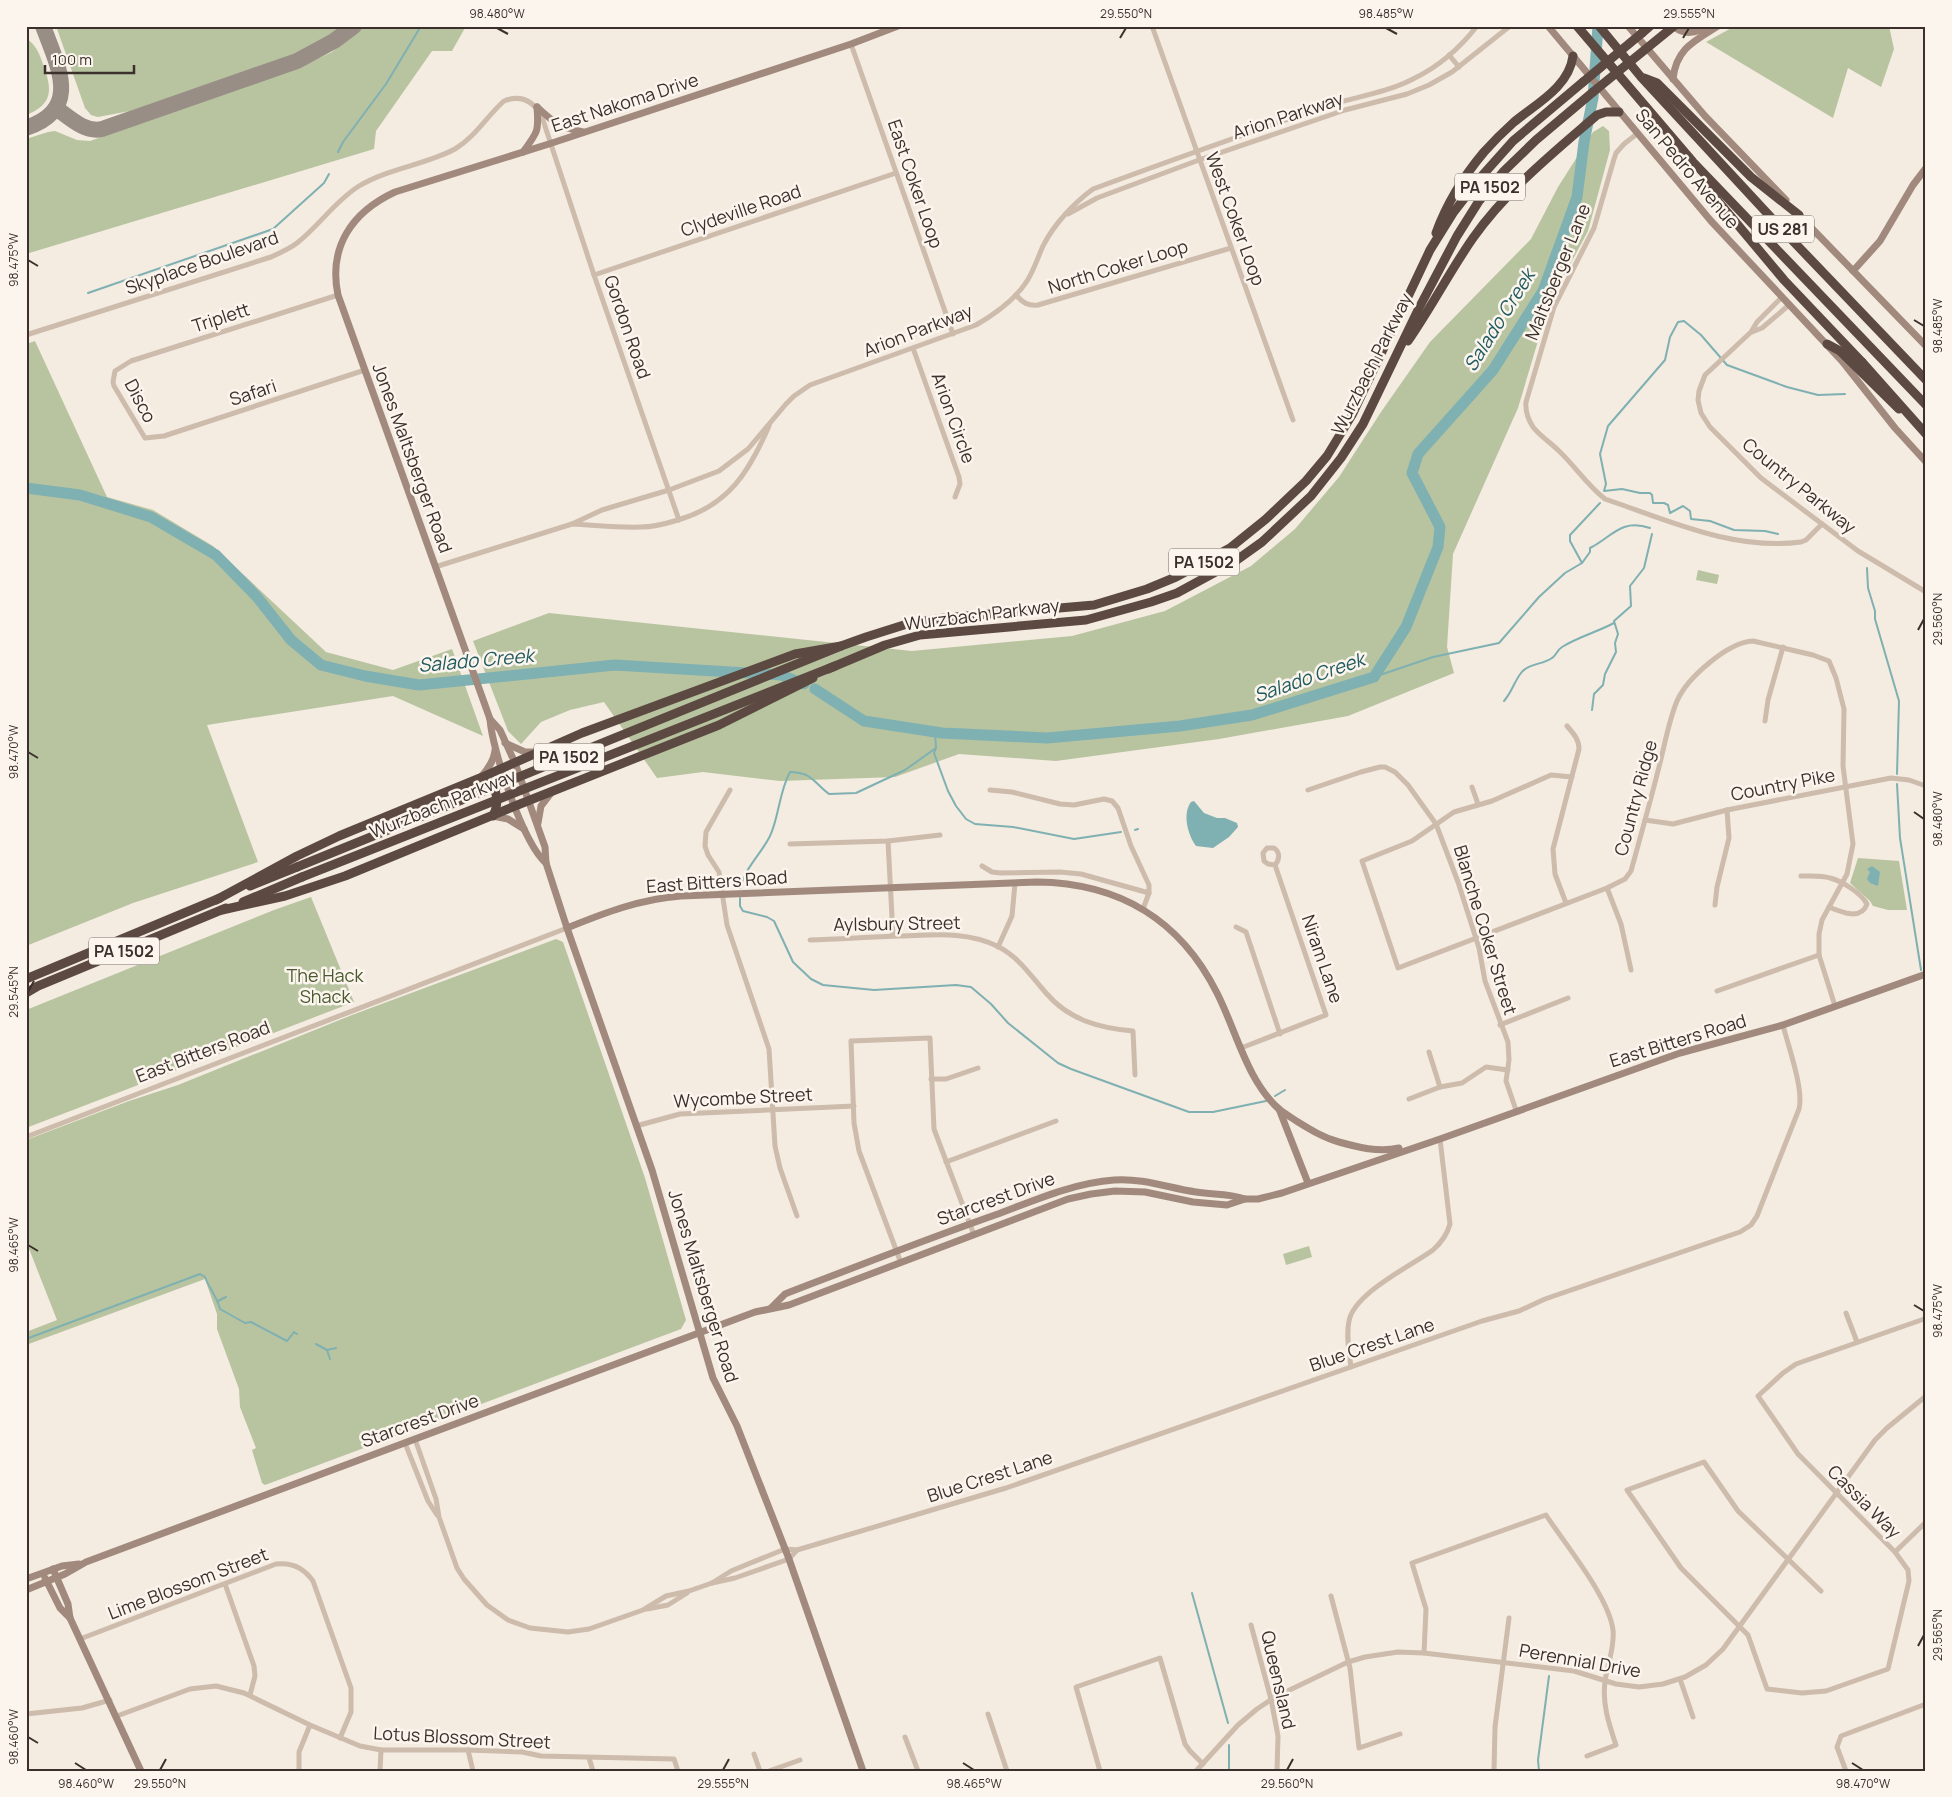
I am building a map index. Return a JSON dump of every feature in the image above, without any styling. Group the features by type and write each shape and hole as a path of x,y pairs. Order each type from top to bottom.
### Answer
{"highway":[{"name":"US 281","path":"1578,26 1693,162 1926,405"},
{"name":"US 281","path":"1599,26 1641,76 1926,380"},
{"name":"Wurzbach Parkway","path":"26,979 866,636 907,624 944,618 1094,605 1147,589 1176,577 1230,548 1266,519 1306,481 1327,456 1352,415 1430,250 1480,178 1513,141 1650,26"},
{"name":"Wurzbach Parkway","path":"26,992 302,877 885,645 920,635 1086,620 1177,593 1234,562 1262,542 1311,496 1341,458 1363,424 1419,308 1467,220 1488,190 1504,171 1536,140 1674,26"},
{"path":"1430,250 1444,210 1464,177 1485,151 1562,82 1570,70 1573,56"},
{"path":"1641,76 1658,83 1751,177 1799,215"},
{"path":"1391,366 1423,319 1473,238 1505,198 1549,156 1597,115 1606,112 1619,112"},
{"path":"1693,162 1717,200 1760,252 1926,433"},
{"path":"1827,344 1840,351 1880,392 1926,433"},
{"path":"216,900 274,868 339,836 480,778 582,733 795,654 841,646"},
{"path":"222,910 286,896 337,878 493,816 719,725 799,686 835,666"},
{"path":"480,778 485,779 492,785 498,799 498,805 493,816"}],"main road":[{"name":"East Nakoma Drive","path":"364,210 395,192 583,133 851,44 898,26"},
{"name":"San Pedro Avenue","path":"1548,26 1715,225 1847,366 1899,434 1926,462"},
{"path":"1628,26 1731,144 1926,346"},
{"path":"1674,26 1678,30 1690,33 1708,26"},
{"path":"1673,79 1677,60 1683,50 1718,26"},
{"path":"537,107 552,121 562,127 583,133"},
{"path":"523,152 535,136 538,128 537,107"},
{"path":"1853,271 1880,241 1913,185 1926,168"},
{"name":"Jones Maltsberger Road","path":"364,210 354,220 339,251 335,276 338,296 490,719 491,732 515,806 534,851 546,863"},
{"name":"Jones Maltsberger Road","path":"490,719 500,730 529,800 545,846 546,863 567,928 652,1170 713,1378 737,1426 789,1559 863,1771"},
{"path":"505,743 525,752 538,752"},
{"path":"480,778 488,769 496,749"},
{"path":"538,826 541,806 553,791"},
{"path":"493,816 508,819 524,829"},
{"name":"East Bitters Road","path":"567,928 621,907 648,900 681,896 1015,883 1058,882 1078,885 1117,896 1143,909 1176,935 1205,970 1218,993 1255,1077 1279,1109"},
{"name":"East Bitters Road","path":"1440,1138 1680,1053 1783,1024 1926,974"},
{"path":"1279,1109 1314,1132 1352,1146 1393,1149 1440,1138"},
{"path":"1279,1109 1308,1183"},
{"name":"Starcrest Drive","path":"770,1309 785,1294 1075,1186 1134,1180 1196,1192 1228,1194 1245,1199 1258,1199 1282,1193 1440,1138"},
{"path":"1110,1181 1111,1192"},
{"path":"1170,1197 1172,1186"},
{"name":"Starcrest Drive","path":"26,1590 57,1577 82,1563 755,1312 789,1305 1068,1199 1111,1192 1145,1192 1193,1202 1227,1205 1245,1199"},
{"name":"Starcrest Drive","path":"26,1580 53,1569 82,1563"},
{"path":"53,1569 68,1604 70,1618 110,1700 141,1771"},
{"path":"43,1573 60,1608 70,1618"}],"street":[{"name":"West Coker Loop","path":"1152,26 1198,160 1293,420"},
{"name":"Arion Parkway","path":"435,567 572,524 602,510 706,477 731,464 748,449 772,419 794,396 810,385 953,334 976,325 991,316 1016,295 1027,282 1051,234 1079,199 1093,189 1195,151 1323,108 1400,85 1414,79 1449,55 1477,26"},
{"name":"Arion Parkway","path":"1066,215 1097,198 1198,160 1326,117 1407,94 1429,85 1459,67 1510,26"},
{"name":"East Coker Loop","path":"851,44 953,334"},
{"path":"1449,55 1459,67"},
{"name":"Skyplace Boulevard","path":"26,335 278,254 296,244 311,232 339,200 359,186 380,175 442,155 465,142 504,101 518,98 537,107"},
{"path":"537,107 552,143"},
{"path":"1323,108 1326,117"},
{"name":"Maltsberger Lane","path":"1638,133 1616,153 1594,228 1554,307 1525,410 1535,430 1559,451 1596,492 1605,498 1727,540 1767,543 1801,542 1806,540 1822,524"},
{"name":"Gordon Road","path":"552,143 594,275 679,520"},
{"name":"Clydeville Road","path":"594,275 896,173"},
{"name":"North Coker Loop","path":"1016,295 1022,303 1038,306 1231,248"},
{"name":"Triplett","path":"115,371 131,361 338,296"},
{"name":"Country Parkway","path":"1782,297 1757,322 1751,332 1705,375 1698,400 1705,420 1750,468 1858,551 1926,592"},
{"name":"Country Parkway","path":"1751,332 1762,328 1789,305"},
{"name":"Arion Circle","path":"913,348 959,477 960,484 956,497"},
{"name":"Safari","path":"149,439 164,436 364,370"},
{"name":"Disco","path":"115,371 114,386 145,438 149,439"},
{"name":"Arion Parkway","path":"572,524 660,526 692,516 710,507 736,484 752,463 772,419"},
{"name":"Country Ridge","path":"1436,824 1412,841 1362,860 1398,968 1566,902 1607,888 1625,879 1631,871 1677,701 1699,672 1731,647 1753,640 1813,654 1829,661 1844,709 1843,766 1846,787"},
{"path":"1765,721 1768,700 1782,647"},
{"path":"1566,902 1555,874 1553,848 1579,749 1579,743 1567,726"},
{"name":"Blanche Coker Street","path":"1308,790 1361,772 1380,767 1385,768 1402,778 1436,824 1458,882 1476,938 1485,981 1508,1042 1510,1054 1506,1081 1516,1110"},
{"path":"1436,824 1454,812 1499,798 1551,775 1572,776"},
{"name":"Country Pike","path":"1645,820 1672,824 1727,810 1891,778 1909,780 1926,786"},
{"path":"1472,787 1478,804"},
{"path":"1835,1006 1819,956 1818,942 1820,926 1850,865 1853,844 1846,787"},
{"path":"730,790 709,826 705,837 708,855 720,872 726,925 769,1049 775,1146 780,1168 796,1216"},
{"path":"990,790 1012,792 1060,804 1081,804 1104,799 1112,801 1120,812 1131,846 1149,885 1149,893 1143,909"},
{"path":"1715,905 1717,887 1730,831 1727,810"},
{"path":"790,844 888,841 940,835"},
{"path":"888,841 894,936"},
{"name":"Niram Lane","path":"1275,865 1326,1015 1280,1034"},
{"path":"982,866 992,872 1000,873 1060,872 1081,874 1149,893"},
{"path":"1801,876 1830,878 1842,884 1864,900 1866,904 1865,910 1861,913 1844,914 1829,908"},
{"path":"998,947 1012,916 1015,883"},
{"path":"1607,888 1621,924 1630,970"},
{"path":"1236,927 1246,932 1280,1034 1241,1048"},
{"name":"East Bitters Road","path":"26,1137 567,928"},
{"name":"Aylsbury Street","path":"810,940 954,934 976,938 998,947 1026,967 1052,1000 1070,1014 1101,1027 1133,1031 1134,1075"},
{"path":"1717,991 1819,956"},
{"path":"1500,1025 1568,998"},
{"name":"Blue Crest Lane","path":"712,1583 731,1571 785,1549 797,1550 1006,1488 1482,1321 1519,1311 1545,1299 1740,1232 1751,1225 1762,1205 1801,1102 1783,1024"},
{"path":"901,1263 858,1151 851,1041 930,1038 934,1129 974,1235"},
{"path":"1429,1052 1440,1087"},
{"path":"1409,1099 1440,1087 1462,1083 1486,1067 1508,1070"},
{"path":"931,1078 946,1079 978,1068"},
{"name":"Wycombe Street","path":"636,1126 680,1114 854,1106"},
{"path":"946,1162 1056,1121"},
{"path":"1350,1367 1349,1321 1356,1305 1370,1292 1434,1250 1443,1242 1448,1231 1450,1224 1440,1138"},
{"path":"1846,1313 1857,1342 1925,1320"},
{"name":"Cassia Way","path":"1740,1626 1750,1640 1767,1689 1790,1693 1814,1693 1837,1688 1888,1669 1909,1582 1908,1570 1895,1552 1798,1454 1758,1396 1796,1364 1857,1342"},
{"name":"Perennial Drive","path":"1196,1771 1238,1725 1271,1699 1348,1662 1381,1654 1398,1652 1424,1653 1504,1662 1580,1672 1605,1681 1639,1687 1663,1684 1696,1672 1715,1658 1740,1626 1875,1440 1899,1417 1926,1396"},
{"name":"Blue Crest Lane","path":"415,1439 436,1499 439,1518 457,1568 487,1606 508,1620 530,1628 568,1632 606,1624 643,1610 668,1605 689,1592 712,1583 735,1578 789,1559 797,1550"},
{"name":"Blue Crest Lane","path":"405,1442 428,1501 439,1518"},
{"path":"1740,1626 1716,1605 1681,1568 1626,1490 1704,1462 1738,1511 1821,1591"},
{"path":"1424,1653 1426,1609 1412,1563 1546,1515 1602,1598 1609,1613 1613,1629 1613,1645 1605,1681 1605,1708 1616,1745 1587,1756"},
{"path":"1895,1552 1926,1522"},
{"name":"Lime Blossom Street","path":"80,1639 276,1564 288,1563 305,1571 312,1581 351,1688 351,1712 340,1738"},
{"path":"225,1584 254,1666 250,1695"},
{"name":"Blue Crest Lane","path":"643,1610 666,1596 689,1592"},
{"path":"1331,1596 1348,1662 1358,1748 1400,1734"},
{"path":"1494,1771 1493,1746 1509,1618"},
{"name":"Queensland","path":"1251,1625 1271,1699 1278,1736 1277,1771"},
{"path":"1100,1771 1076,1687 1160,1658 1185,1744 1203,1764"},
{"path":"1680,1679 1693,1717"},
{"name":"Lotus Blossom Street","path":"117,1716 182,1691 198,1687 224,1687 250,1695 310,1725 360,1746 382,1750 468,1750 589,1758 674,1759 678,1771"},
{"path":"26,1714 82,1708 110,1700"},
{"path":"1846,1771 1837,1747 1838,1739 1845,1733 1926,1704"},
{"path":"988,1714 1007,1771"},
{"path":"299,1771 299,1752 310,1725"},
{"path":"905,1737 918,1771"},
{"path":"380,1771 382,1750"},
{"path":"468,1750 473,1771"},
{"path":"754,1754 760,1771"},
{"path":"589,1758 593,1771"},
{"path":"769,1771 800,1760"}],"green space":[{"path":"56,26 342,26 322,41 298,53 130,111 98,117 91,115 85,108"},
{"path":"364,26 466,26 452,51 432,51 376,131 374,149 26,254 26,139 55,131 77,140 90,141 298,68 332,52"},
{"path":"1735,26 1889,26 1894,49 1881,87 1848,68 1833,118 1706,42"},
{"path":"26,38 35,46 46,73 49,88 46,101 42,106 26,115"},
{"path":"1603,126 1609,131 1610,150 1588,231 1549,304 1518,408 1453,554 1447,647 1454,673 1348,716 1219,739 1056,761 959,754 895,777 780,781 703,772 657,778 604,702 570,710 541,722 521,744 508,731 473,641 549,613 912,651 1072,636 1165,611 1251,566 1295,529 1339,477 1381,412 1430,342 1531,239 1558,187 1593,132"},
{"path":"35,341 107,497 153,510 213,546 326,652 393,670 452,649 483,736 393,696 207,725 258,862 133,903 26,946 26,344"},
{"path":"1698,570 1719,575 1717,584 1696,580"},
{"path":"1858,858 1899,861 1907,910 1888,910 1873,906 1850,883"},
{"name":"The Hack Shack","path":"311,897 354,1002 26,1128 26,1010 274,910"},
{"path":"556,939 563,942 645,1178 686,1320 681,1329 265,1485 262,1483 252,1450 256,1448 240,1407 239,1389 217,1329 217,1314 205,1279 26,1345 26,1332 57,1320 26,1241 26,1140 129,1101 178,1085 352,1015"},
{"path":"1309,1246 1312,1257 1286,1265 1283,1254"}],"water":[{"path":"1194,801 1204,813 1217,818 1225,818 1237,823 1238,827 1229,837 1213,848 1196,846 1187,824 1188,807"},
{"path":"1872,866 1880,872 1878,886 1870,883 1867,879 1870,872 1867,869"}],"waterway":[{"path":"338,152 343,142 386,84 421,26"},
{"name":"Salado Creek","path":"815,689 864,721 942,733 1047,738 1180,726 1252,715 1374,677 1406,627 1438,547 1440,527 1412,473 1418,454 1493,370 1543,291 1577,197 1584,142 1593,98 1598,26"},
{"path":"88,293 273,229 324,183 329,174"},
{"path":"1778,534 1765,531 1734,530 1710,521 1691,519 1690,511 1683,506 1670,513 1668,505 1653,503 1650,493 1622,489 1604,491 1606,484 1600,454 1608,426 1665,360 1670,337 1678,322 1684,321 1701,335 1727,365 1787,387 1818,395 1845,394"},
{"name":"Salado Creek","path":"26,488 80,495 151,517 216,555 257,597 291,640 321,665 365,676 419,685 615,665 781,675 804,684"},
{"path":"1374,677 1433,657 1499,643 1539,597 1565,573 1582,563 1570,541 1570,535 1600,503"},
{"path":"1582,563 1590,552 1590,548 1617,530 1631,525 1650,528"},
{"path":"1592,710 1594,694 1603,685 1605,674 1616,652 1615,643 1618,634 1614,621 1631,606 1630,586 1644,568 1652,534"},
{"path":"1867,568 1868,588 1875,611 1875,619 1899,701 1897,774"},
{"path":"1504,701 1524,670 1552,658 1560,648 1568,643 1614,623"},
{"path":"935,732 936,748 934,753 948,791 966,819 975,824 1013,827 1074,839 1121,832"},
{"path":"740,888 749,868 770,836 790,772 797,772 808,776 829,794 856,793 905,770 936,748"},
{"path":"1897,784 1900,838 1921,970"},
{"path":"740,898 740,906 743,911 767,917 774,921 793,962 811,979 823,985 874,990 956,985 971,987 991,1004 1008,1023 1058,1063 1071,1069 1189,1112 1213,1112 1266,1101"},
{"path":"1275,1096 1285,1090"},
{"path":"26,1339 200,1274 205,1277 220,1309 245,1323 251,1322 287,1341 294,1332 297,1334"},
{"path":"218,1301 226,1297"},
{"path":"316,1344 327,1350 336,1348"},
{"path":"327,1350 330,1359"},
{"path":"1192,1593 1228,1723"},
{"path":"1539,1771 1538,1760 1549,1676"},
{"path":"1229,1745 1229,1771"}],"taxiway":[{"path":"26,128 43,120 54,110 60,98 59,71 43,26"},
{"path":"56,108 84,127 96,130 102,129 297,61 334,41 354,26"}]}
